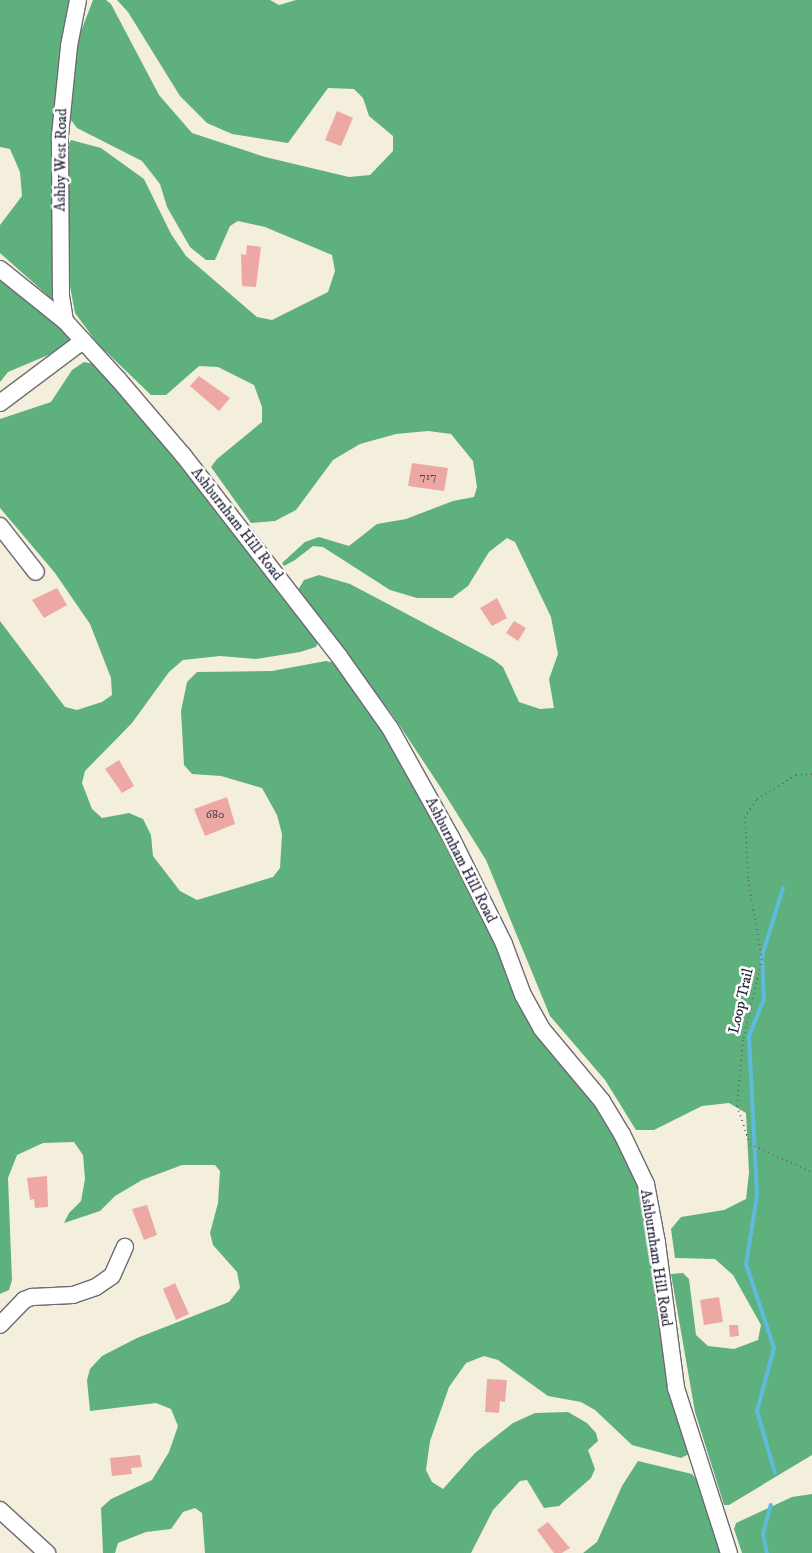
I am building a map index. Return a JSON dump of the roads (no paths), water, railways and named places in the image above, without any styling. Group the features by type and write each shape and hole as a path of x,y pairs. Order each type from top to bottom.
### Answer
{"street":[{"name":"Ashby West Road","path":"65,321 61,295 60,129 69,46 78,0"},
{"name":"Ashburnham Hill Road","path":"0,269 65,321 183,455 335,651 390,728 456,846 504,944 523,995 541,1028 602,1101 622,1134 646,1184 657,1243 676,1388 728,1553"},
{"path":"0,403 83,341"},
{"path":"0,526 36,572"},
{"path":"0,1325 24,1300 32,1297 73,1295 96,1286 112,1276 125,1247"},
{"path":"0,1510 47,1553"}],"waterway":[{"path":"775,1473 757,1411 774,1348 746,1264 757,1195 749,1036 764,999 762,956 783,888"},
{"path":"767,1553 763,1534 771,1505"}]}
